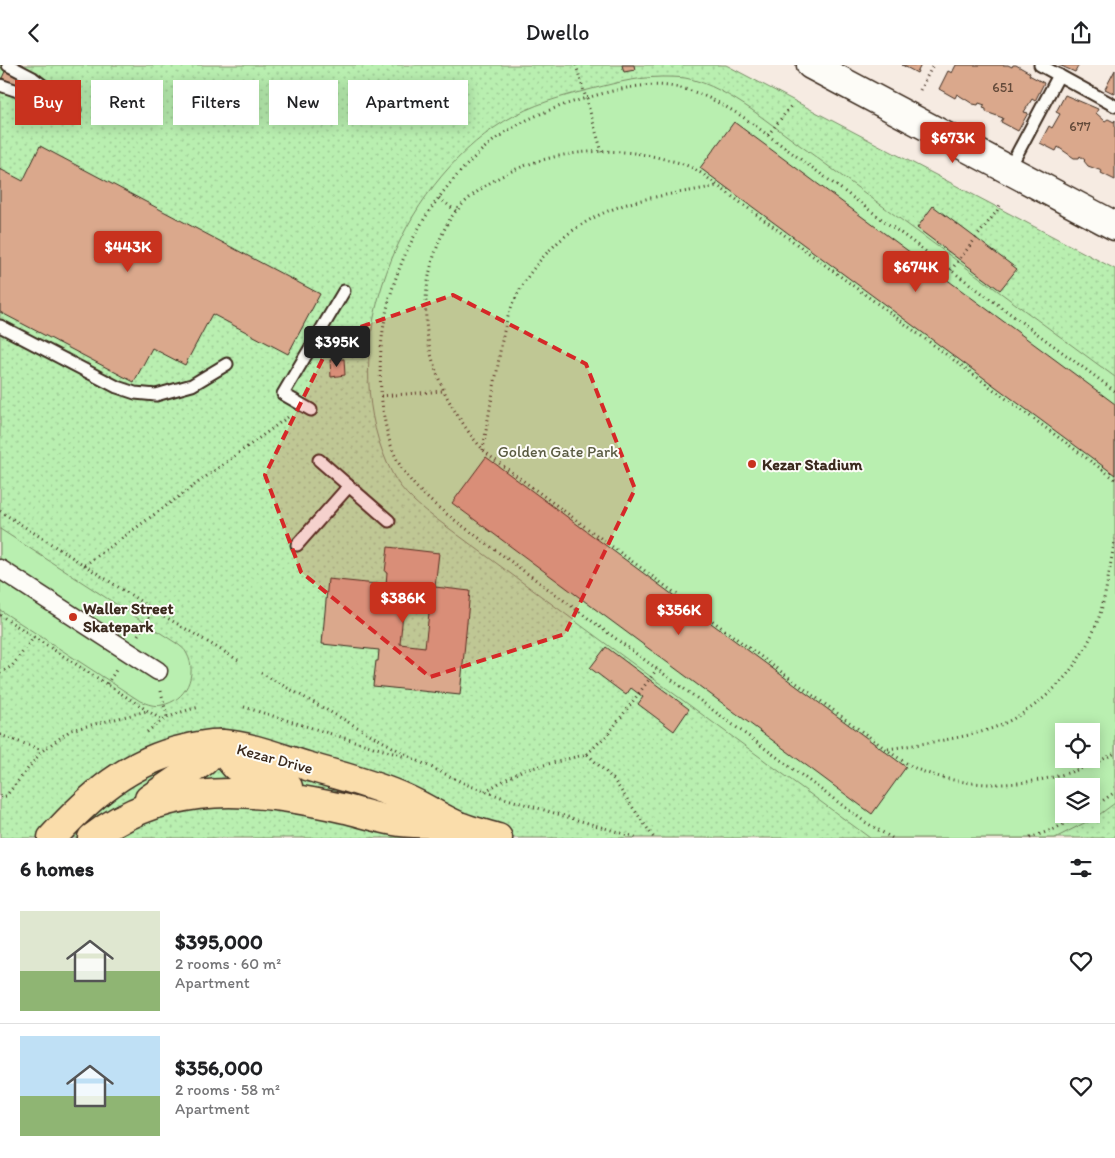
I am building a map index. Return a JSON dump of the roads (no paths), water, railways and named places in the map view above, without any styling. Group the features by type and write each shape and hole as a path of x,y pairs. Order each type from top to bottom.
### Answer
{"main road":[{"path":"811,65 1115,226"},
{"path":"118,820 203,762 221,744 224,753 236,767 346,809"},
{"name":"Kezar Drive","path":"52,838 105,786 126,773 148,761 173,752 221,744 255,751 368,785 404,798 458,826 498,838"},
{"name":"Kezar Drive","path":"92,838 118,820 138,810 181,798 220,793 266,794 346,809 395,821 458,826"}],"street":[{"path":"0,569 158,671"}],"lane":[{"path":"0,85 76,110 33,78 8,65"},
{"path":"1040,65 1115,106"},
{"path":"1009,169 1060,75"},
{"path":"308,408 283,394 344,291"},
{"path":"0,326 117,387 135,393 156,395 192,385 226,363"},
{"path":"319,461 389,521"},
{"path":"297,545 349,486"}],"place":[{"name":"Kezar Stadium","path":"752,464"},
{"name":"Waller Street Skatepark","path":"73,617"}],"park label":[{"name":"Golden Gate Park","path":"558,451"}]}
